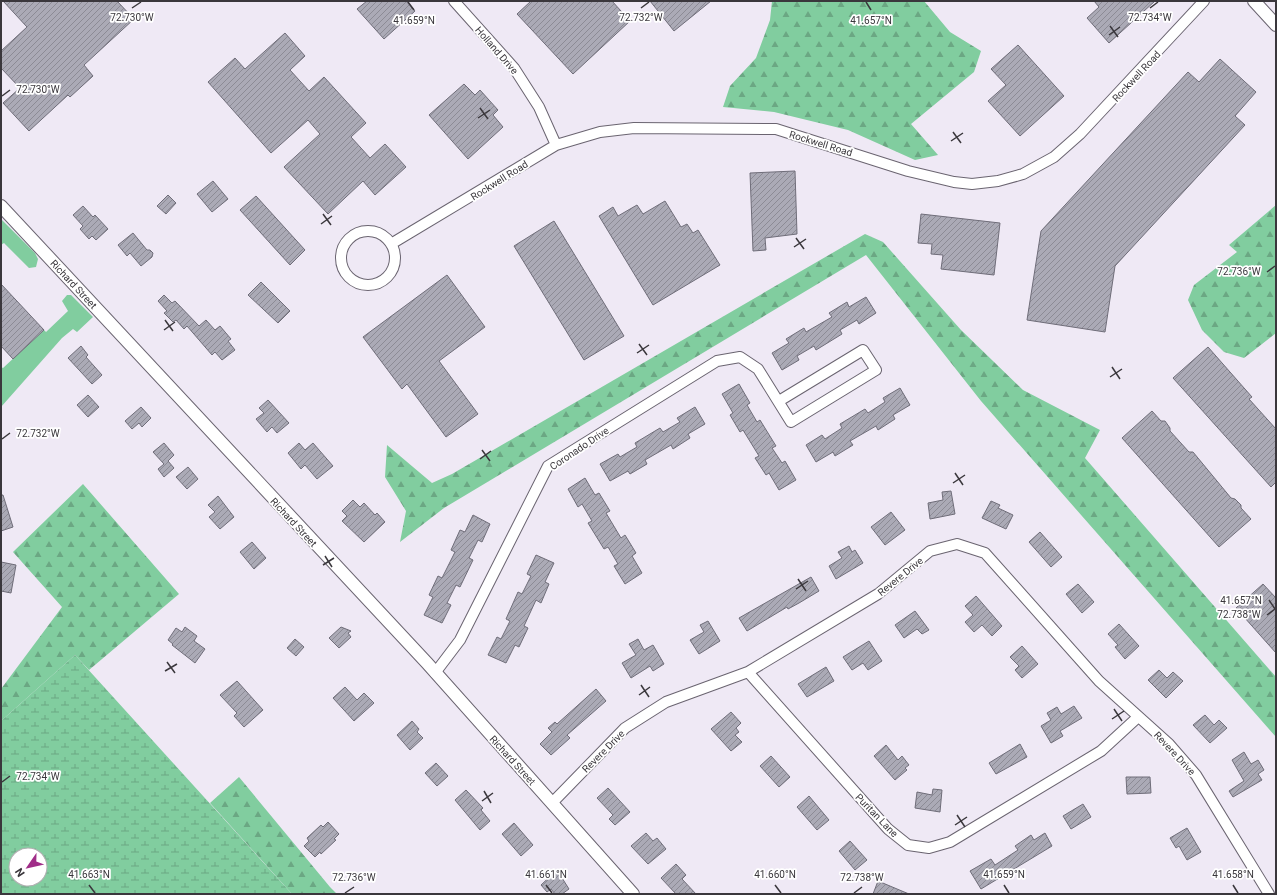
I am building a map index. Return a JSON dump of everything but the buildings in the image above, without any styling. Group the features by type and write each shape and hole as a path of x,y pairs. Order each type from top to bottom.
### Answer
{"street":[{"name":"Holland Drive","path":"454,1 514,68 539,107 556,146"},
{"name":"Rockwell Road","path":"391,244 556,146 600,132 634,128 776,129 935,179 972,184 998,181 1023,174 1054,157 1106,108 1204,1"},
{"path":"1254,1 1276,25"},
{"name":"Richard Street","path":"1,206 435,673 633,894"},
{"path":"364,231 374,231 384,236 391,244 395,254 394,264 390,274 382,281 372,285 361,284 352,280 345,272 341,262 342,251 346,242 354,234 364,231"},
{"name":"Coronado Drive","path":"435,673 460,640 548,466 717,361 740,357 758,369 792,422 876,370 863,350 779,401"},
{"name":"Revere Drive","path":"552,804 625,728 666,702 748,672 878,594 930,552 957,544 985,553 1099,681 1169,744 1196,775 1269,894"},
{"name":"Puritan Lane","path":"748,672 888,829 908,846 929,848 950,842 1101,751 1138,717"}],"green space":[{"path":"772,1 924,1 950,32 981,51 974,72 911,124 938,155 915,160 848,130 774,112 723,107 730,86 756,58 770,20"},
{"path":"1276,205 1276,333 1244,358 1224,352 1202,330 1188,300 1194,285 1237,252 1229,245"},
{"path":"1,219 35,253 38,259 36,267 29,268 4,243 1,245"},
{"path":"865,234 883,242 961,330 1023,390 1100,430 1085,458 1276,677 1276,737 981,401 866,255 444,508 400,542 406,511 385,477 387,445 432,483 452,474"},
{"path":"67,295 71,295 93,317 77,332 73,329 62,338 1,407 1,367 3,368 44,330 46,332 68,311 62,301"},
{"path":"83,484 179,594 89,670 75,655 1,721 1,689 62,607 13,552"},
{"path":"75,655 292,894 1,894 1,721"},
{"path":"239,777 337,894 292,894 210,803"}]}
